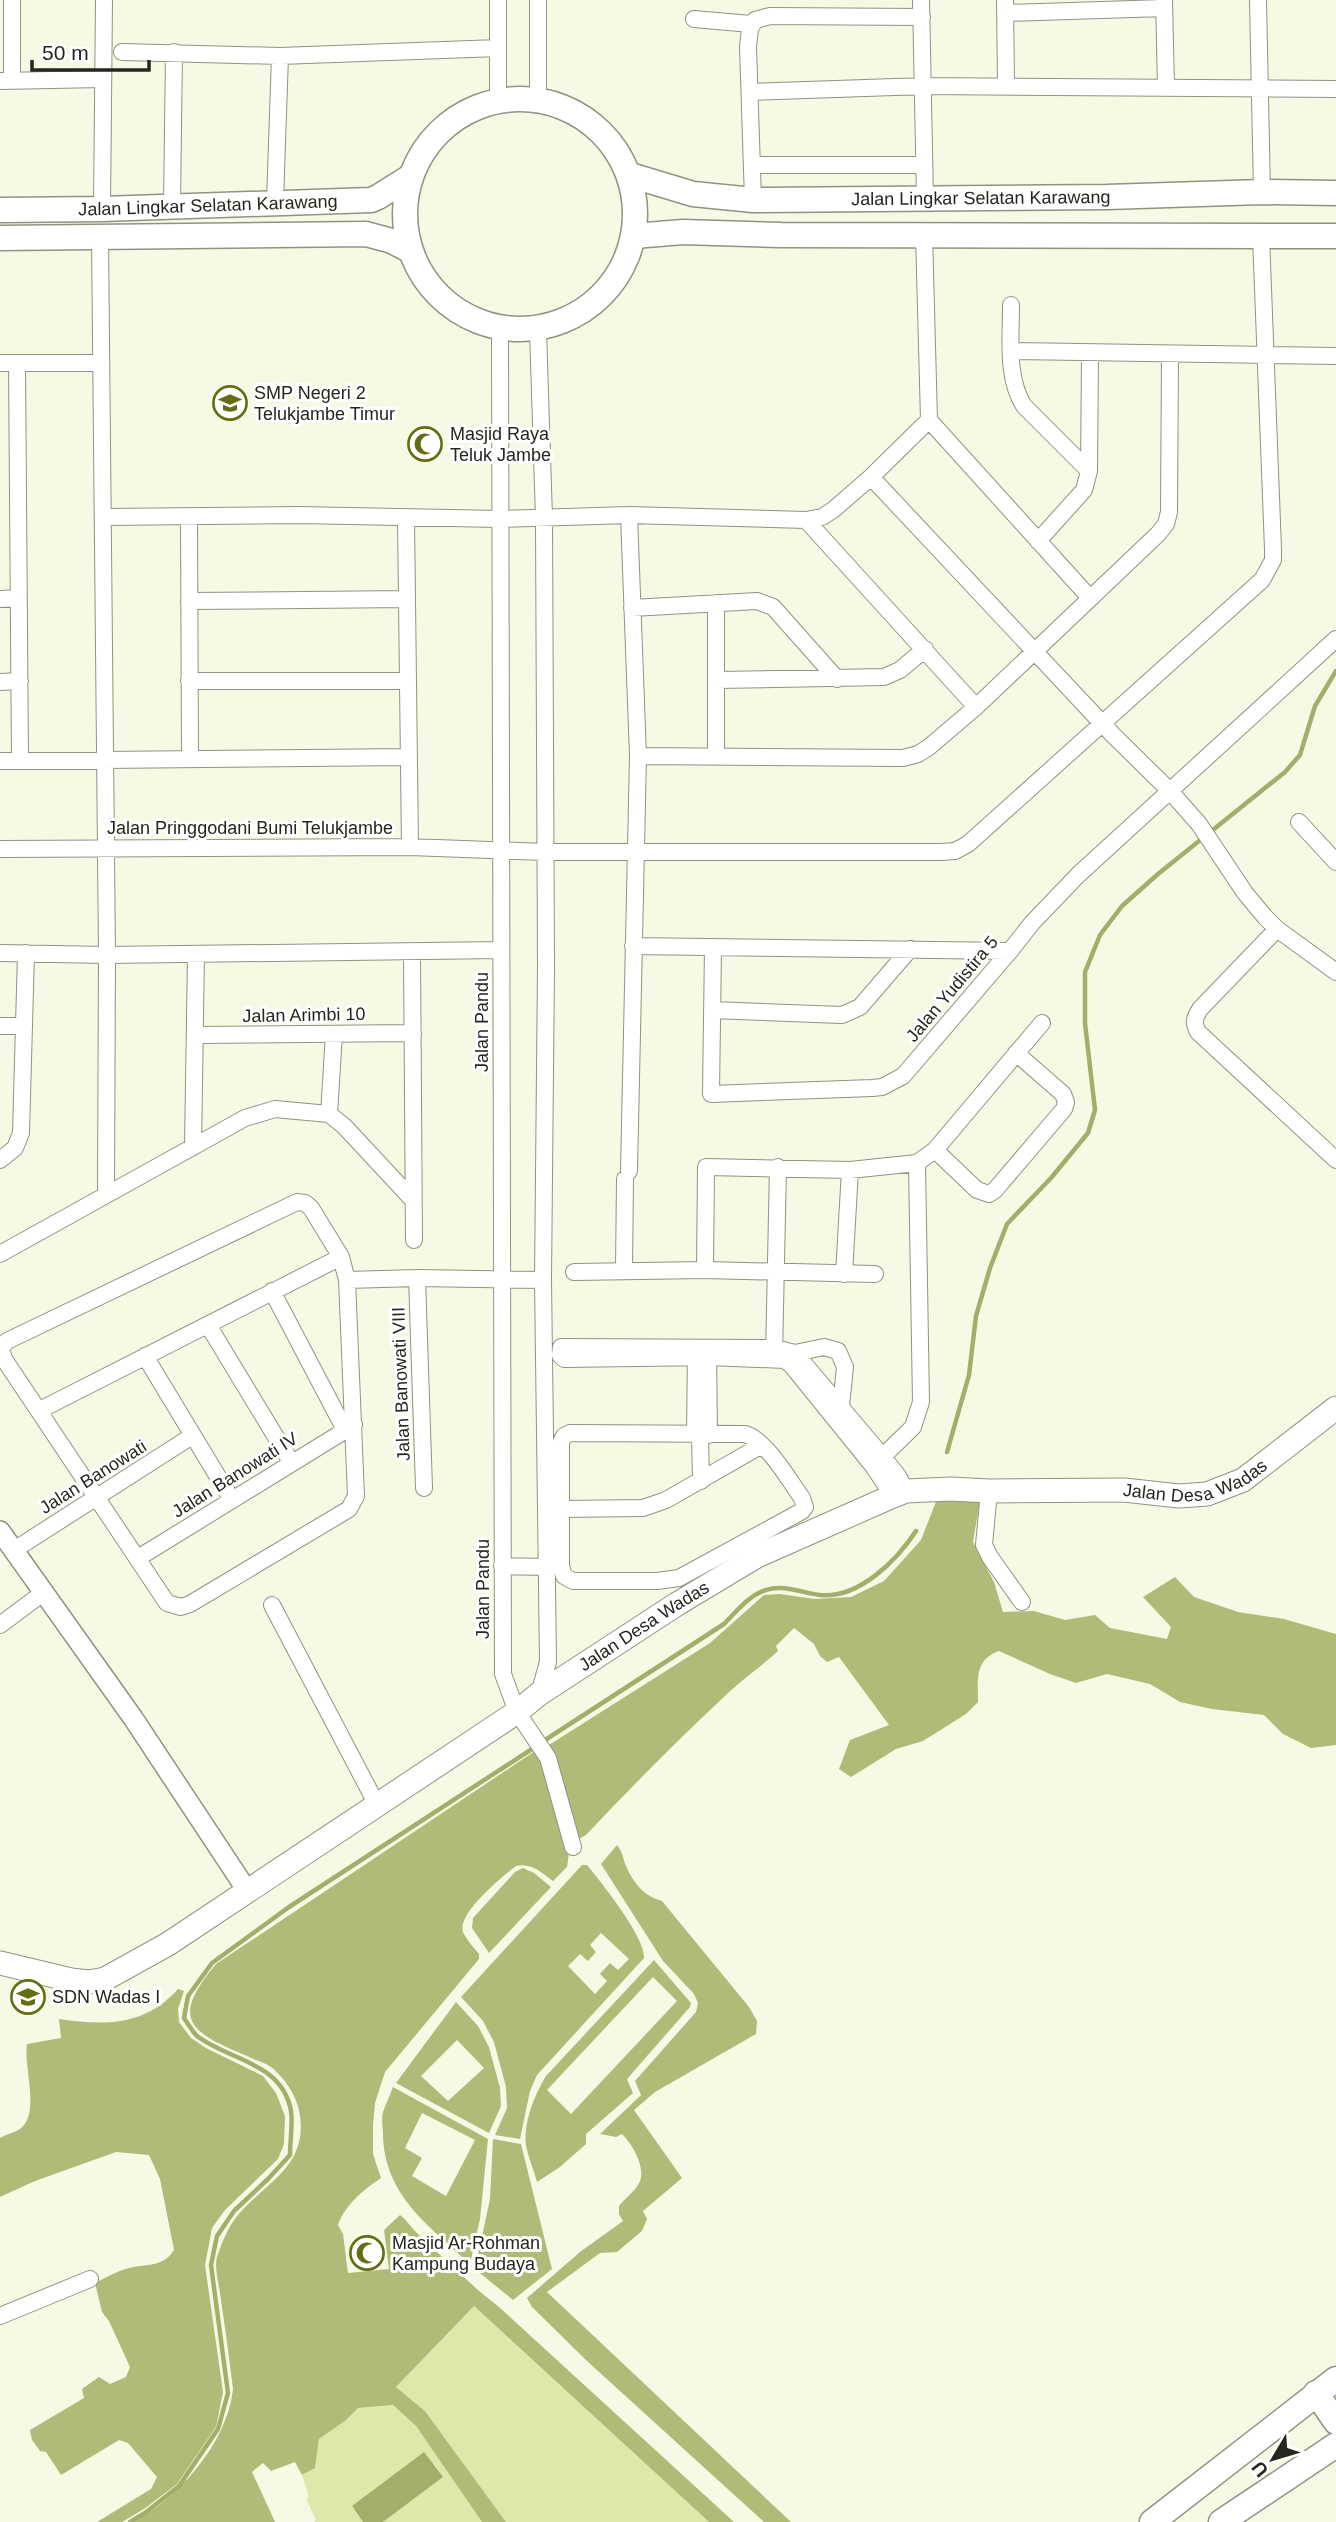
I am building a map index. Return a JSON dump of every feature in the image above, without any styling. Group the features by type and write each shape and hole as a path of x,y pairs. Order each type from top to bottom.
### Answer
{"main road":[{"path":"498,99 538,99 570,109 598,128 619,153 630,175 635,236 623,270 601,298 572,319 538,330 500,329 461,314 429,287 409,250 404,216 410,177 420,153 441,128 467,110 498,99"},
{"name":"Jalan Lingkar Selatan Karawang","path":"630,175 693,194 753,200 1336,193"},
{"name":"Jalan Lingkar Selatan Karawang","path":"0,210 371,200 410,177"},
{"name":"Jalan Lingkar Selatan Karawang","path":"635,236 683,232 781,235 1336,236"},
{"name":"Jalan Lingkar Selatan Karawang","path":"0,238 366,234 392,241 409,250"},
{"name":"Jalan Desa Wadas","path":"0,1963 71,1980 89,1982 105,1979 168,1944 248,1892 517,1712 539,1694 677,1604 757,1556 900,1493 951,1489 1124,1490 1178,1496 1207,1494 1243,1480 1336,1408"},
{"path":"1152,2522 1326,2386 1336,2422"},
{"path":"1221,2522 1336,2445"}],"street":[{"path":"12,0 6,80 103,79"},
{"path":"102,209 104,0"},
{"path":"498,0 498,99"},
{"path":"538,0 538,99"},
{"path":"1258,0 1262,192"},
{"path":"1006,86 1005,6 1164,4 1166,87"},
{"path":"753,200 748,47 751,24 758,18 770,16 921,8 925,198"},
{"path":"694,19 751,24"},
{"path":"122,52 280,56 498,48"},
{"path":"172,205 174,52"},
{"path":"275,202 280,56"},
{"path":"750,92 924,86 1336,89"},
{"path":"752,165 923,165"},
{"path":"923,234 929,420 1090,598"},
{"name":"Jalan Pringgodani Bumi Telukjambe","path":"0,849 410,847 545,852 955,850 979,836 1104,725 1262,580 1270,569 1273,549 1261,236"},
{"path":"100,237 107,955 106,1194"},
{"path":"1011,305 1011,351 1018,397 1089,471"},
{"name":"Jalan Pandu","path":"500,329 503,1674 517,1712 545,1754 557,1784 573,1847"},
{"path":"538,330 544,518 542,1280 548,1662 539,1694"},
{"path":"1011,351 1336,356"},
{"path":"1038,541 1084,490 1089,471 1090,353"},
{"path":"638,756 903,758 918,754 929,747 976,707 1166,524 1169,512 1170,354"},
{"path":"20,760 17,442 8,363 101,363"},
{"path":"103,517 299,515 499,519 629,514 806,520 821,517 833,510 929,420"},
{"path":"0,442 17,442"},
{"path":"871,477 1034,652 1169,790 1199,824 1245,893 1277,929 1336,972"},
{"path":"624,1270 638,756 629,514"},
{"path":"189,517 190,759"},
{"path":"406,518 410,847"},
{"path":"806,520 976,707"},
{"path":"0,599 19,598"},
{"path":"189,601 407,599"},
{"path":"632,608 757,601 772,607 837,679"},
{"path":"716,603 716,756"},
{"name":"Jalan Yudistira 5","path":"712,1010 711,1094 872,1088 894,1082 903,1076 1032,923 1078,875 1336,639"},
{"path":"716,680 884,677 900,670 925,649"},
{"path":"0,682 20,681"},
{"path":"190,681 408,681"},
{"path":"0,761 409,757"},
{"path":"1299,822 1336,862"},
{"path":"1277,929 1200,1009 1194,1025 1198,1032 1336,1160"},
{"path":"633,946 1010,951"},
{"path":"713,947 712,1010 842,1015 860,1007 910,949"},
{"path":"0,953 107,955 501,950"},
{"path":"412,952 414,1240"},
{"path":"0,1160 15,1148 21,1133 26,953"},
{"path":"193,1147 196,954"},
{"path":"705,1270 706,1167 850,1170 917,1163 935,1150 1041,1023"},
{"path":"0,1026 24,1026"},
{"name":"Jalan Arimbi 10","path":"195,1035 413,1033"},
{"path":"329,1114 334,1034"},
{"path":"935,1150 976,1190 989,1194 1064,1109 1066,1102 1063,1094 1016,1053"},
{"path":"0,1254 253,1114 265,1110 329,1114 344,1126 412,1199"},
{"path":"878,1461 913,1427 921,1402 917,1163"},
{"path":"778,1167 777,1272 783,1355 833,1406 900,1493"},
{"path":"844,1274 850,1170"},
{"path":"297,1202 305,1203 311,1208 341,1257 347,1280 349,1427 356,1496 349,1509 190,1604 181,1607 167,1603 4,1359 1,1348 7,1341 297,1202"},
{"path":"40,1410 341,1257"},
{"path":"574,1272 705,1270 875,1274"},
{"name":"Jalan Banowati VIII","path":"417,1278 424,1488"},
{"path":"347,1280 542,1280"},
{"path":"272,1290 349,1427"},
{"path":"208,1325 291,1462"},
{"path":"578,1353 702,1352 783,1355 824,1347 838,1351 845,1367 833,1406"},
{"path":"701,1481 702,1352"},
{"path":"145,1356 232,1500"},
{"name":"Jalan Banowati IV","path":"138,1558 349,1427"},
{"path":"566,1434 746,1434 753,1436 762,1445 802,1498 806,1507 802,1511 679,1578 657,1581 568,1580 561,1566 560,1509 561,1441 566,1434"},
{"name":"Jalan Banowati","path":"14,1550 192,1436"},
{"path":"560,1509 643,1508 666,1500 762,1445"},
{"path":"989,1491 984,1545 989,1558 1022,1602"},
{"path":"0,1531 134,1718 248,1892"},
{"path":"502,1566 547,1567"},
{"path":"0,1625 43,1592"},
{"path":"272,1605 377,1805"},
{"path":"0,2316 90,2279"}],"shaded area":[{"path":"937,1499 980,1500 973,1542 994,1582 1003,1612 1034,1611 1065,1620 1095,1615 1110,1628 1167,1639 1171,1627 1143,1597 1175,1577 1194,1597 1238,1612 1284,1619 1336,1634 1336,1745 1311,1748 1283,1734 1264,1715 1180,1702 1150,1684 1107,1674 1076,1683 999,1651 981,1665 978,1702 966,1714 923,1741 896,1749 851,1777 839,1769 850,1740 889,1725 839,1657 827,1662 820,1656 814,1644 794,1628 776,1646 778,1651 728,1693 579,1839 549,1745 710,1643 764,1595 780,1594 815,1599 851,1597 884,1581 921,1540"},
{"path":"538,1749 569,1852 567,1867 553,1881 531,1867 516,1866 482,1896 467,1915 463,1932 479,1954 479,1959 385,2072 375,2103 373,2125 373,2154 381,2178 355,2198 338,2225 343,2234 348,2273 389,2269 384,2230 400,2215 458,2272 734,2522 709,2522 474,2306 396,2387 425,2411 506,2522 482,2522 416,2426 393,2405 358,2408 319,2439 315,2468 302,2475 295,2462 271,2471 263,2463 252,2472 275,2522 134,2522 184,2483 211,2448 221,2429 233,2389 216,2271 217,2257 234,2220 291,2161 300,2134 299,2109 286,2083 269,2065 227,2047 200,2031 193,2022 190,2011 193,1999 216,1964"},
{"path":"617,1845 636,1883 645,1893 662,1901 749,2007 757,2021 756,2034 655,2092 634,2110 682,2178 643,2211 647,2219 642,2231 617,2252 600,2253 547,2292 791,2522 764,2522 587,2361 532,2307 527,2298 580,2252 623,2221 619,2206 638,2185 641,2179 640,2165 631,2144 622,2134 616,2137 600,2134 641,2095 635,2081 696,2012 698,2003 694,1994 663,1961 601,1864"},
{"path":"582,1865 587,1865 612,1897 631,1924 643,1949 644,1958 537,2075 530,2091 520,2139 495,2135 507,2108 506,2087 494,2042 483,2021 461,1997","holes":["601,1933 629,1959 618,1970 610,1963 600,1974 607,1981 595,1994 568,1966 580,1954 588,1961 596,1952 590,1945"]},
{"path":"523,1868 551,1887 489,1953 472,1928 473,1918 515,1872"},
{"path":"654,1960 691,2003 627,2079 633,2093 586,2134 586,2144 560,2167 537,2182 527,2150 526,2127 546,2076","holes":["653,1977 677,2001 571,2114 547,2090"]},
{"path":"178,1989 184,1991 178,2009 179,2022 191,2038 263,2076 276,2093 285,2116 284,2144 278,2159 225,2210 212,2228 205,2265 223,2392 216,2427 177,2484 122,2522 97,2522 151,2489 157,2477 128,2443 119,2440 61,2475 46,2452 40,2451 32,2440 30,2430 84,2398 82,2389 99,2377 110,2384 126,2377 130,2367 109,2321 102,2312 95,2283 124,2270 161,2262 174,2250 160,2179 149,2155 116,2152 35,2181 0,2197 0,2138 20,2129 29,2112 27,2044 61,2038 59,2019 108,2022 138,2017 165,2001"},
{"path":"456,2002 478,2026 489,2047 500,2088 501,2106 489,2133 396,2083","holes":["457,2040 484,2068 448,2101 421,2076"]},
{"path":"393,2087 488,2139 480,2219 470,2264 424,2222 400,2192 391,2175 385,2155 382,2120","holes":["422,2113 475,2140 446,2196 412,2176 422,2158 405,2148"]},
{"path":"493,2139 521,2144 552,2269 513,2300 475,2269 490,2199"},
{"path":"474,2306 709,2522 506,2522 425,2411 396,2387"},
{"path":"393,2405 416,2426 482,2522 383,2522 443,2477 352,2506 363,2522 314,2522 316,2520 306,2499 309,2497 302,2475 315,2468 319,2439 358,2408"},
{"path":"424,2452 443,2477 383,2522 363,2522 352,2506"}],"waterway":[{"path":"947,1452 969,1375 976,1316 1007,1224 1051,1178 1088,1133 1095,1110 1085,1023 1085,972 1100,935 1122,906 1158,874 1285,772 1300,755 1315,706 1336,671"},
{"path":"542,1742 724,1624 743,1604 760,1592 773,1588 820,1595 849,1591 888,1565 916,1531"},
{"path":"130,2522 179,2486 218,2429 228,2393 211,2265 217,2236 234,2211 290,2155 292,2116 286,2095 266,2072 197,2036 184,2018 188,1996 212,1963 289,1907 535,1747"}],"place":[{"name":"SMP Negeri 2 Telukjambe Timur","path":"230,403"},
{"name":"Masjid Raya Teluk Jambe","path":"425,444"},
{"name":"SDN Wadas I","path":"28,1997"},
{"name":"Masjid Ar-Rohman Kampung Budaya","path":"367,2253"}]}
